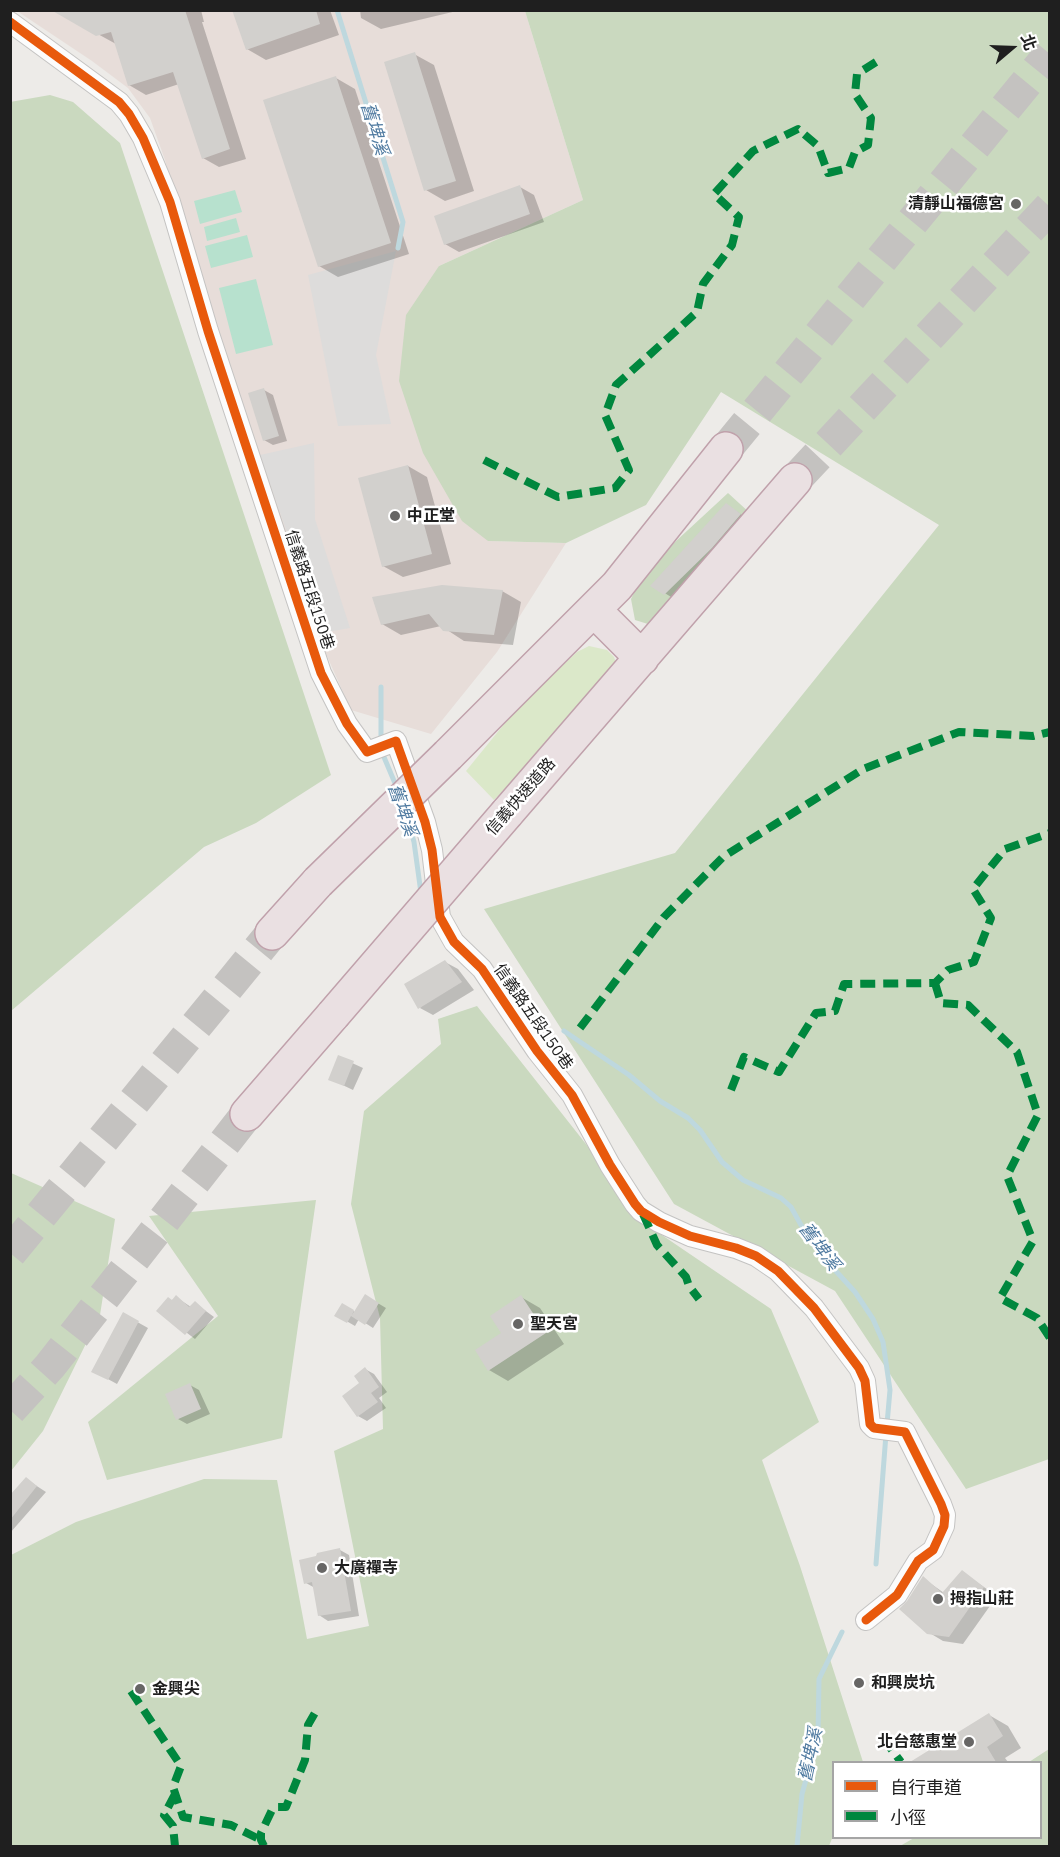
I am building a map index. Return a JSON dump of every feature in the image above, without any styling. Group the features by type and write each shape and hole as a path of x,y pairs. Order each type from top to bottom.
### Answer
{"highway":[{"path":"272,933 318,882 617,586 726,449"},
{"name":"信義快速道路","path":"247,1114 795,480"},
{"path":"594,610 642,658"}],"street":[{"name":"信義路五段150巷","path":"10,22 119,102 143,138 170,202 208,331 321,673 347,724 367,752 396,741 425,822 432,850 440,917 454,942 482,969 537,1051 572,1095 610,1165 641,1211 690,1236 736,1248 756,1256 778,1271 814,1308 859,1368 865,1381 870,1424 874,1428 905,1432 941,1504 945,1515 944,1526 933,1550 918,1561 897,1595 866,1620"}],"shaded area":[{"path":"17,11 525,11 583,200 439,266 488,541 566,543 497,652 431,734 351,710 327,656 241,424 183,232 165,160 150,118 128,88"},
{"path":"396,251 376,355 391,424 338,426 308,275"},
{"path":"314,443 315,519 350,628 322,633 260,455"}],"green space":[{"path":"525,11 1049,11 1049,1459 966,1489 835,1291 674,1204 484,909 675,853 939,525 721,392 646,505 566,543 488,541 462,521 423,453 399,381 406,315 439,266 583,200"},
{"path":"50,95 73,102 120,143 331,775 256,823 204,847 11,1011 10,102"},
{"path":"235,190 242,212 200,224 194,201"},
{"path":"236,218 240,232 207,241 204,227"},
{"path":"247,235 253,257 211,268 205,246"},
{"path":"256,279 273,345 236,354 219,288"},
{"path":"728,493 751,514 665,613 648,624 635,620 631,599 640,580 675,542"},
{"path":"589,646 607,650 614,657 616,663 605,687 494,800 466,771 518,707 577,652"},
{"path":"477,1006 653,1229 771,1309 819,1422 762,1460 800,1566 863,1761 832,1761 832,1838 829,1846 11,1846 11,1555 76,1522 204,1479 277,1480 307,1639 369,1626 334,1451 383,1429 380,1318 351,1204 364,1111 441,1044 438,1019"},
{"path":"11,1173 115,1219 100,1315 43,1431 11,1471"},
{"path":"316,1200 282,1438 107,1480 88,1422 218,1316 149,1216"},
{"path":"1049,1749 1049,1846 900,1846 912,1839 1042,1839 1042,1761 1031,1761"}],"building":[{"path":"51,10 185,10 230,149 202,159 173,72 128,86 111,32 96,36"},
{"path":"232,10 316,10 320,24 246,50"},
{"path":"415,52 456,181 424,191 384,62"},
{"path":"336,76 391,243 318,267 263,100"},
{"path":"520,185 530,214 444,245 434,216"},
{"path":"264,388 279,436 263,441 248,393"},
{"name":"中正堂","path":"408,465 432,554 382,567 358,478"},
{"path":"726,503 741,514 712,548 664,595 650,586"},
{"path":"442,585 503,590 494,635 443,631 429,614 381,625 372,597"},
{"path":"445,960 462,982 418,1009 404,984"},
{"path":"338,1055 354,1061 344,1086 328,1080"},
{"path":"365,1294 379,1303 365,1325 351,1316 347,1323 334,1316 342,1303 354,1310 352,1315"},
{"path":"176,1295 189,1307 195,1301 206,1311 185,1335 156,1311 168,1297 172,1300"},
{"name":"聖天宮","path":"521,1295 546,1333 488,1371 475,1350 501,1333 490,1316"},
{"path":"123,1312 139,1321 108,1380 91,1372"},
{"path":"365,1367 379,1387 371,1393 378,1402 357,1417 342,1396 359,1383 354,1376"},
{"path":"190,1383 201,1409 176,1420 165,1394"},
{"path":"26,1477 37,1486 10,1520 10,1495"},
{"path":"340,1548 351,1611 318,1616 312,1582 304,1584 299,1560"},
{"name":"拇指山莊","path":"962,1570 984,1587 949,1637 927,1634 899,1609 923,1576 942,1593"},
{"name":"北台慈惠堂","path":"989,1713 1003,1736 987,1747 995,1761 912,1761"}],"waterway":[{"name":"舊埤溪","path":"337,10 403,222 398,248"},
{"name":"舊埤溪","path":"381,687 381,741"},
{"name":"舊埤溪","path":"381,750 397,788"},
{"name":"舊埤溪","path":"405,811 414,842 421,893"},
{"name":"舊埤溪","path":"564,1031 629,1075 660,1101 688,1118 700,1130 722,1162 743,1180 781,1198 791,1207 801,1225 834,1269 855,1292 873,1319 883,1342 890,1390 887,1424"},
{"name":"舊埤溪","path":"876,1564 886,1434"},
{"name":"舊埤溪","path":"797,1846 802,1794 818,1737 819,1679 842,1632"}],"tunnel":[{"path":"726,449 1050,54"},
{"path":"795,480 1050,207"},
{"path":"10,1253 272,933"},
{"path":"10,1410 50,1366 247,1114"}],"marked path":[{"path":"484,460 558,497 615,488 629,470 605,415 616,385 697,312 703,284 732,245 739,217 714,194 753,151 798,129 818,146 828,173 849,168 855,152 868,145 871,118 855,94 857,74 876,62"},
{"path":"580,1028 664,917 723,857 863,769 959,732 1033,736 1050,732"},
{"path":"731,1090 744,1057 779,1072 816,1013 835,1011 844,984 935,983 948,970 974,962 991,918 973,889 1005,849 1050,833"},
{"path":"935,983 941,1003 968,1005 1017,1052 1038,1115 1007,1176 1033,1241 1000,1298 1037,1318 1050,1338"},
{"path":"643,1214 657,1245 686,1277 689,1286 699,1299"},
{"path":"131,1691 181,1766 173,1787 183,1817 231,1825 261,1840"},
{"path":"264,1846 261,1833 272,1810 286,1807 305,1760 308,1725 316,1711"},
{"path":"883,1738 900,1761"},
{"path":"175,1794 164,1815 173,1826 175,1846"}],"cycle path":[{"path":"10,22 119,102 143,138 170,202 208,331 321,673 347,724 367,752 396,741 425,822 432,850 440,917 454,942 482,969 537,1051 572,1095 610,1165 641,1211 690,1236 736,1248 756,1256 778,1271 814,1308 859,1368 865,1381 870,1424 874,1428 905,1432 941,1504 945,1515 944,1526 933,1550 918,1561 897,1595 866,1620"}],"place":[{"name":"清靜山福德宮","path":"1016,204"},
{"name":"中正堂","path":"395,516"},
{"name":"聖天宮","path":"518,1324"},
{"name":"大廣禪寺","path":"322,1568"},
{"name":"拇指山莊","path":"938,1599"},
{"name":"和興炭坑","path":"859,1683"},
{"name":"金興尖","path":"140,1689"},
{"name":"北台慈惠堂","path":"969,1742"}]}
